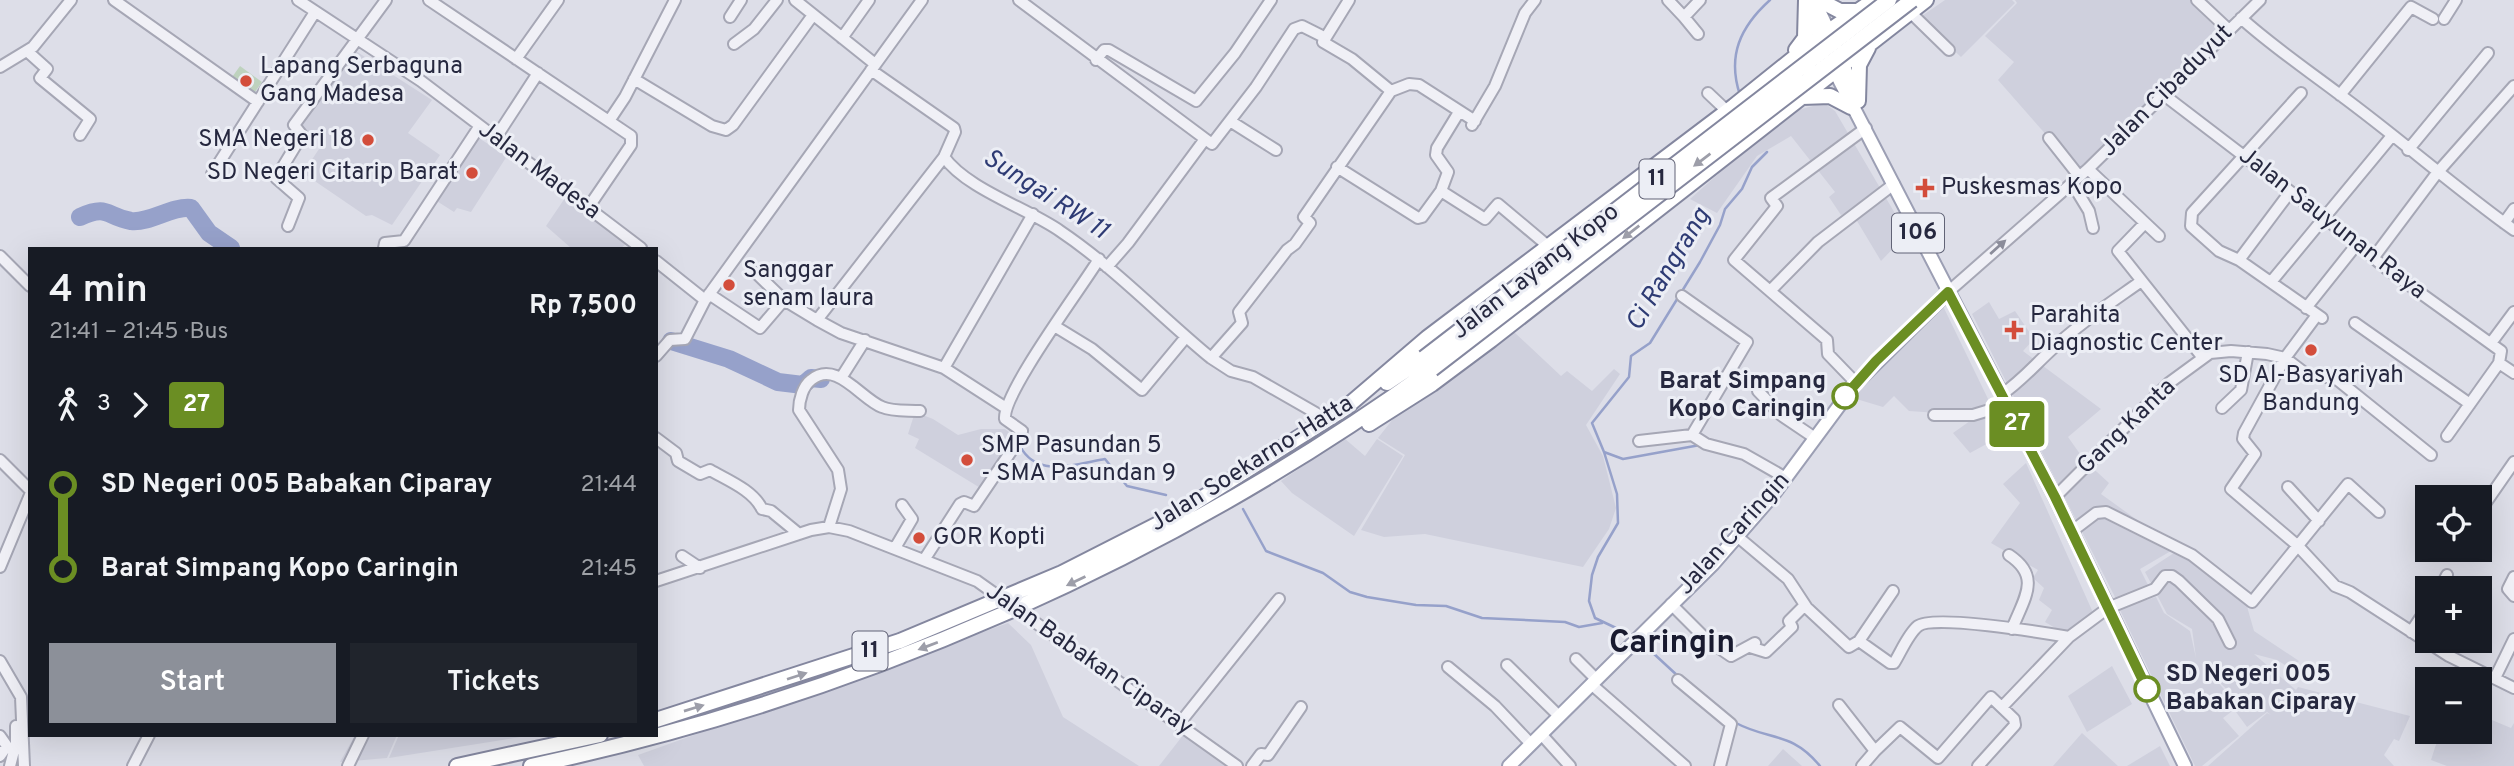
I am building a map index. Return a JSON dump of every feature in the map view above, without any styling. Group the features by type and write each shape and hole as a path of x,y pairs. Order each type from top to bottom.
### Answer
{"highway":[{"path":"1779,69 1805,38 1806,0"},
{"path":"1816,0 1840,11 1860,10"},
{"name":"Jalan Soekarno-Hatta","path":"658,719 900,641 1005,599 1172,517 1344,409 1427,338 1727,111 1824,34 1874,0"},
{"name":"Jalan Layang Kopo","path":"1371,411 1889,0"},
{"name":"Jalan Soekarno-Hatta","path":"1132,552 1164,545 1192,532 1421,391 1723,160 1876,39 1911,6 1926,0"},
{"name":"Jalan Layang Kopo","path":"1344,409 1428,364 1911,6"},
{"path":"1798,99 1818,94 1856,107 1859,65 1876,39"},
{"path":"1699,132 1708,127 1723,132 1729,146 1723,160"},
{"name":"Jalan Soekarno-Hatta","path":"658,735 831,682 1019,609 1249,489 1371,411"},
{"path":"457,766 591,737"},
{"name":"Jalan Soekarno-Hatta","path":"531,766 652,737"}],"main road":[{"name":"106","path":"1806,0 1866,128 2055,497 2185,766"},
{"name":"106","path":"1816,0 1824,34"},
{"name":"Jalan Caringin","path":"1512,765 1738,537 1786,478 1856,383 1948,292"}],"street":[{"path":"2,63 27,51 45,35 71,0"},
{"path":"114,0 258,102"},
{"name":"Jalan Madesa","path":"298,0 421,81 636,247"},
{"path":"288,226 299,198 275,178 302,135 294,125 386,0"},
{"path":"429,0 631,136 631,145 588,208"},
{"path":"516,59 558,0"},
{"path":"609,121 676,0"},
{"path":"730,17 741,0"},
{"path":"734,44 754,29 777,0"},
{"path":"795,0 811,19 842,38 873,67 954,128 944,157 817,320"},
{"path":"842,38 869,0"},
{"path":"658,354 670,340 685,339 707,297 922,0"},
{"path":"1019,0 1096,60 1213,144 1294,29 1302,26 1324,37"},
{"path":"1096,60 1104,50 1109,50 1196,101 1235,53 1271,0"},
{"path":"1349,0 1324,37 1324,43 1352,59 1391,91"},
{"path":"1211,358 1242,323 1240,312 1310,223 1304,217 1391,91 1409,84 1419,85 1473,124 1514,46 1525,13 1535,0"},
{"path":"1668,0 1698,34"},
{"path":"1684,18 1700,0"},
{"path":"2197,0 2230,30"},
{"name":"Jalan Cibaduyut","path":"1948,292 2080,176 2260,0"},
{"path":"2340,94 2411,6 2438,19 2456,0"},
{"path":"1911,6 1949,50"},
{"path":"212,174 315,12"},
{"path":"2241,18 2289,59 2340,94 2437,173 2514,230"},
{"path":"634,79 712,126 726,130 733,125 811,19"},
{"path":"27,51 47,69 40,78 90,119 80,135"},
{"path":"2408,150 2488,52"},
{"path":"495,139 538,74"},
{"path":"2374,257 2437,173 2514,86"},
{"path":"1708,93 1727,111"},
{"path":"2301,93 2192,213 2190,220 2195,230 2218,251 2239,260 2320,317 2285,358 2243,435 2255,454 2231,488 2297,545 2334,586 2350,592 2449,656 2514,688"},
{"name":"Jalan Sauyunan Raya","path":"2164,95 2501,351"},
{"path":"1337,167 1418,219 1441,191 1448,172 1436,155 1437,148 1459,112"},
{"path":"1230,121 1276,150"},
{"path":"384,247 385,243 404,241 479,127"},
{"path":"1856,383 1828,354 1828,340 1734,262 1777,206 1771,198 1817,161 1866,128"},
{"path":"2271,282 2391,137"},
{"path":"2049,138 2080,176 2159,236"},
{"path":"924,559 960,504 964,502 974,506 1021,436 1021,429 1005,419 1006,408 1032,362 1103,263 1129,243 1205,139"},
{"path":"944,157 959,173 1033,214 1103,263 1211,358 1231,371 1253,377 1328,420"},
{"path":"2080,176 2093,228"},
{"path":"1770,291 1818,242 1894,184"},
{"path":"1441,191 1485,219 1497,204 1548,246"},
{"path":"2239,260 2290,192"},
{"path":"2504,223 2514,209"},
{"path":"944,368 1033,214"},
{"path":"2145,223 2118,251 2202,359 2213,353 2248,352 2285,358 2310,377 2334,377 2431,455"},
{"path":"2306,308 2357,244"},
{"path":"0,256 28,284"},
{"path":"658,262 707,297 760,328 785,300"},
{"path":"756,273 785,300 817,320 944,368 1006,408"},
{"path":"1934,415 1973,415 2003,400 2050,351 2092,316 2140,282"},
{"path":"1682,296 1747,342 1692,435"},
{"path":"2491,343 2514,312"},
{"path":"2356,323 2470,404"},
{"path":"1056,327 1092,349 1142,390 1186,337"},
{"path":"841,378 865,340"},
{"path":"2447,436 2499,363 2501,351 2513,351"},
{"path":"2222,408 2241,390 2248,352"},
{"name":"Gang Kanta","path":"2055,497 2163,388 2202,359"},
{"path":"2499,363 2514,373"},
{"path":"658,580 799,534 829,527 841,489 838,470 812,432 799,405 806,386 814,377 828,374 841,378 881,407 920,411"},
{"path":"1758,391 1781,415 1815,438"},
{"path":"1639,442 1692,435 1706,444 1744,454 1786,478"},
{"path":"658,440 676,453 678,461 701,474 710,470 725,478 757,499 762,509 771,511 799,534"},
{"path":"0,460 28,490"},
{"path":"2492,493 2514,462"},
{"path":"2071,532 2101,511 2161,537 2192,555 2250,602 2348,484 2379,512"},
{"path":"2288,487 2319,521"},
{"path":"0,567 28,497"},
{"path":"895,548 912,519 902,505"},
{"name":"Jalan Babakan Ciparay","path":"829,527 895,548 976,581 1237,766"},
{"path":"1738,537 1788,579 1805,605 1849,647 1859,641 1894,591"},
{"path":"2009,555 2024,564 2030,583 2012,629"},
{"path":"682,556 700,568"},
{"path":"2003,706 2069,637 2108,608 2155,589 2165,576 2172,576 2218,619 2230,643"},
{"path":"2514,577 2508,589 2514,596"},
{"path":"1179,724 1279,599"},
{"path":"1671,604 1727,656 1741,648 1750,647 1766,652 1792,627 1789,621 1805,605"},
{"path":"1859,641 1893,664 1914,630 1923,623 1955,622 2069,637"},
{"path":"2411,632 2415,626"},
{"path":"2495,678 2514,639"},
{"path":"1576,659 1593,682 1685,766"},
{"path":"0,661 20,697 24,766"},
{"path":"1507,665 1559,716"},
{"path":"1448,667 1492,704 1531,744"},
{"path":"1678,680 1731,724 1720,766"},
{"path":"9,766 16,743 14,688"},
{"path":"1863,766 1900,727 1938,758 1992,697 2014,719 2015,725 1978,766"},
{"path":"1839,705 1875,751"},
{"path":"1252,766 1261,754 1268,755 1301,707"},
{"path":"1541,734 1570,766"},
{"path":"0,736 7,744 0,756"},
{"path":"133,766 148,737"},
{"path":"348,766 362,737"}],"shaded area":[{"path":"1945,0 2012,0 2015,3 1961,57 1919,18"},
{"path":"2015,0 2203,0 2224,21 2133,117 2077,170 1998,80 2014,62 1985,36 2017,3"},
{"name":"SMA Negeri 18","path":"351,48 432,100 408,133 440,155 392,225 372,215 366,216 303,173 323,143 297,125"},
{"path":"1824,103 1835,111 1907,234 1881,261 1851,211 1841,215 1829,197 1835,192 1791,136 1757,156 1717,213 1690,199 1787,113"},
{"name":"SD Negeri Citarip Barat","path":"474,135 507,156 471,212 457,208 454,212 432,198"},
{"path":"565,198 626,244 622,247 570,247 546,226"},
{"path":"1989,302 1999,319 2015,311 2034,339 2023,351 2101,409 2068,437 2085,461 2109,483 2101,494 2176,548 2140,569 2152,593 2118,603 1972,314"},
{"path":"1942,304 2005,434 1970,453 1953,433 1970,421 1967,415 1909,411 1894,396 1883,407 1853,398"},
{"path":"1513,331 1561,376 1567,371 1592,391 1614,369 1620,374 1586,425 1603,456 1616,508 1609,529 1583,567 1425,534 1384,537 1361,530 1405,455 1378,438 1411,396"},
{"name":"SMP Pasundan 5 - SMA Pasundan 9","path":"915,412 933,419 958,435 981,429 1005,429 1011,434 1012,439 982,489 915,448 919,439 908,434"},
{"path":"1344,438 1365,456 1377,439 1403,456 1354,536 1292,493 1281,481"},
{"path":"2026,463 2095,617 2062,632 2045,622 2052,610 2039,600 2044,588 2033,578 2038,570 1991,543 2020,503 2003,484"},
{"path":"2180,549 2246,603 2254,631 2299,661 2291,669 2277,660 2254,654 2296,690 2298,687 2410,716 2399,741 2394,739 2384,755 2394,766 2208,766 2267,713 2271,715 2267,712 2247,727 2236,712 2242,705 2198,660 2239,706 2223,718 2239,736 2202,766 2195,766 2119,608 2156,597 2164,613 2190,631 2196,658 2192,629 2167,614 2145,572"},
{"path":"1008,623 1031,645 1063,717 1139,766 644,766 638,755"},
{"name":"SD Negeri 005 Babakan Ciparay","path":"2112,666 2132,704 2087,732 2068,696"},
{"path":"2492,720 2511,728 2514,723 2514,766 2447,766 2431,760 2436,744 2492,744"},
{"path":"2082,733 2118,766 2053,766"},
{"path":"1184,734 1229,766 1159,766"},
{"path":"354,737 396,737 387,758 340,762"},
{"path":"398,737 520,737 389,758"},
{"path":"2160,746 2170,766 2127,766"},
{"path":"1783,749 1802,766 1768,766"}],"green space":[{"name":"Lapang Serbaguna Gang Madesa","path":"240,66 262,82 252,96 230,80"}],"waterway":[{"name":"Ci Rangrang","path":"1740,95 1735,68 1739,43 1751,21 1770,0"},
{"name":"Ci Rangrang","path":"1635,637 1595,618 1589,601 1592,575 1598,557 1618,523 1617,494 1592,423 1629,377 1631,356 1650,343 1700,262 1720,225 1725,209 1742,189 1752,167 1767,152"},
{"path":"80,217 102,211 138,221 176,209 191,208 209,233 230,247"},
{"path":"671,341 729,359 778,382 803,385 811,378 821,379"},
{"path":"1604,452 1623,459 1700,445"},
{"path":"1020,446 1036,463 1047,466 1070,466 1105,459 1127,486 1166,495"},
{"path":"1243,509 1266,551 1323,573 1350,592 1416,605 1446,606 1482,618 1565,622 1579,627 1602,623"},
{"name":"Ci Rangrang","path":"1640,641 1679,677"},
{"name":"Ci Rangrang","path":"1736,723 1790,742 1820,766"}],"bus line":[{"name":"27","path":"1845,396 1876,361 1948,292 2055,497 2147,689"}],"place":[{"name":"Lapang Serbaguna Gang Madesa","path":"246,81"},
{"name":"SMA Negeri 18","path":"368,140"},
{"name":"SD Negeri Citarip Barat","path":"472,173"},
{"name":"Puskesmas Kopo","path":"1925,188"},
{"name":"Sanggar senam laura","path":"729,285"},
{"name":"Parahita Diagnostic Center","path":"2014,330"},
{"name":"SD Al-Basyariyah Bandung","path":"2311,350"},
{"name":"Barat Simpang Kopo Caringin","path":"1845,396"},
{"name":"SMP Pasundan 5 - SMA Pasundan 9","path":"967,460"},
{"name":"GOR Kopti","path":"919,538"},
{"name":"SD Negeri 005 Babakan Ciparay","path":"2147,689"}],"district":[{"name":"Caringin","path":"1672,644"}],"water label":[{"name":"Sungai RW 11","path":"1045,195"}]}
